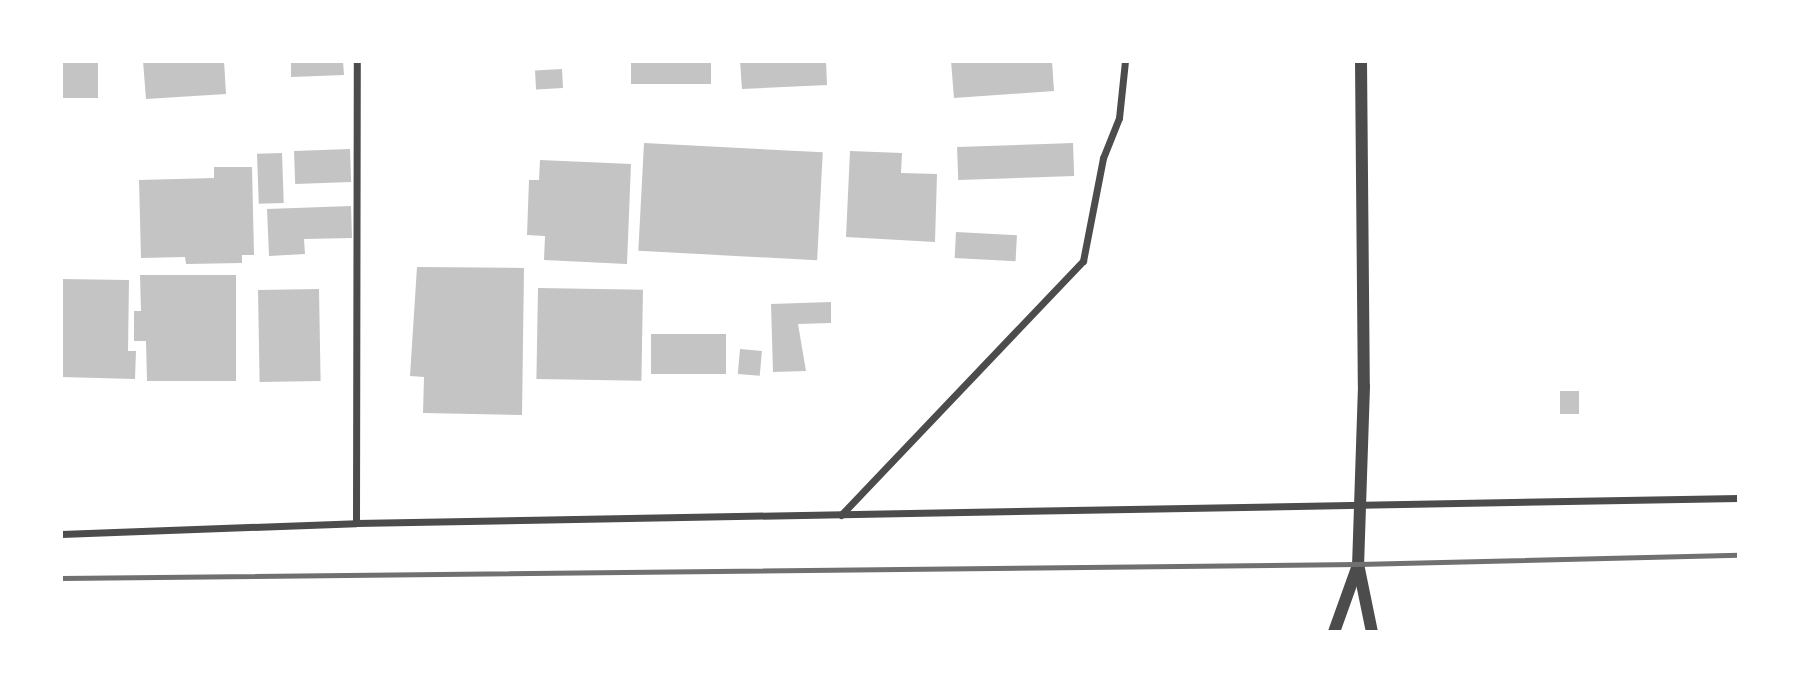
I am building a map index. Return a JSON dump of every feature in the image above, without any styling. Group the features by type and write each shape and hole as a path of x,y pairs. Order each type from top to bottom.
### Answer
{"street":[{"path":"356,523 357,61"},
{"path":"841,515 1083,261 1103,158 1119,118 1125,61"},
{"path":"1361,61 1364,204 1358,564 1372,632"},
{"path":"61,534 356,523 1739,498"},
{"path":"1334,632 1358,564"}],"building":[{"path":"61,61 98,61 98,98 61,98"},
{"path":"143,61 224,61 226,94 146,99"},
{"path":"291,61 343,61 344,75 291,77"},
{"path":"631,61 711,61 711,84 631,84"},
{"path":"740,61 826,61 827,85 742,89"},
{"path":"951,61 1052,61 1054,91 954,98"},
{"path":"562,69 563,88 536,89 535,70"},
{"path":"644,143 823,152 817,260 638,251"},
{"path":"1073,143 1074,176 958,180 957,147"},
{"path":"350,149 351,182 295,184 294,151"},
{"path":"850,151 902,153 901,173 937,174 935,242 846,237"},
{"path":"282,153 284,203 259,204 257,154"},
{"path":"540,160 631,164 627,264 544,260 545,236 527,235 529,180 539,180"},
{"path":"214,167 252,167 254,255 242,255 242,263 186,264 185,257 141,258 139,180 214,178"},
{"path":"351,206 352,238 304,239 305,254 269,256 267,209"},
{"path":"956,232 1017,235 1016,261 955,258"},
{"path":"417,267 524,268 522,415 423,413 424,377 410,376"},
{"path":"140,275 236,275 236,381 147,381 146,341 134,341 134,311 141,311"},
{"path":"61,279 129,280 128,351 136,351 135,379 61,377"},
{"path":"538,288 643,290 641,381 536,379"},
{"path":"319,289 321,381 260,382 258,290"},
{"path":"831,302 831,323 798,324 806,371 773,372 771,304"},
{"path":"651,334 726,334 726,374 651,374"},
{"path":"740,349 762,351 760,376 738,374"},
{"path":"1560,391 1579,391 1579,414 1560,414"}],"railway":[{"path":"61,578 1358,564 1739,555"}]}
